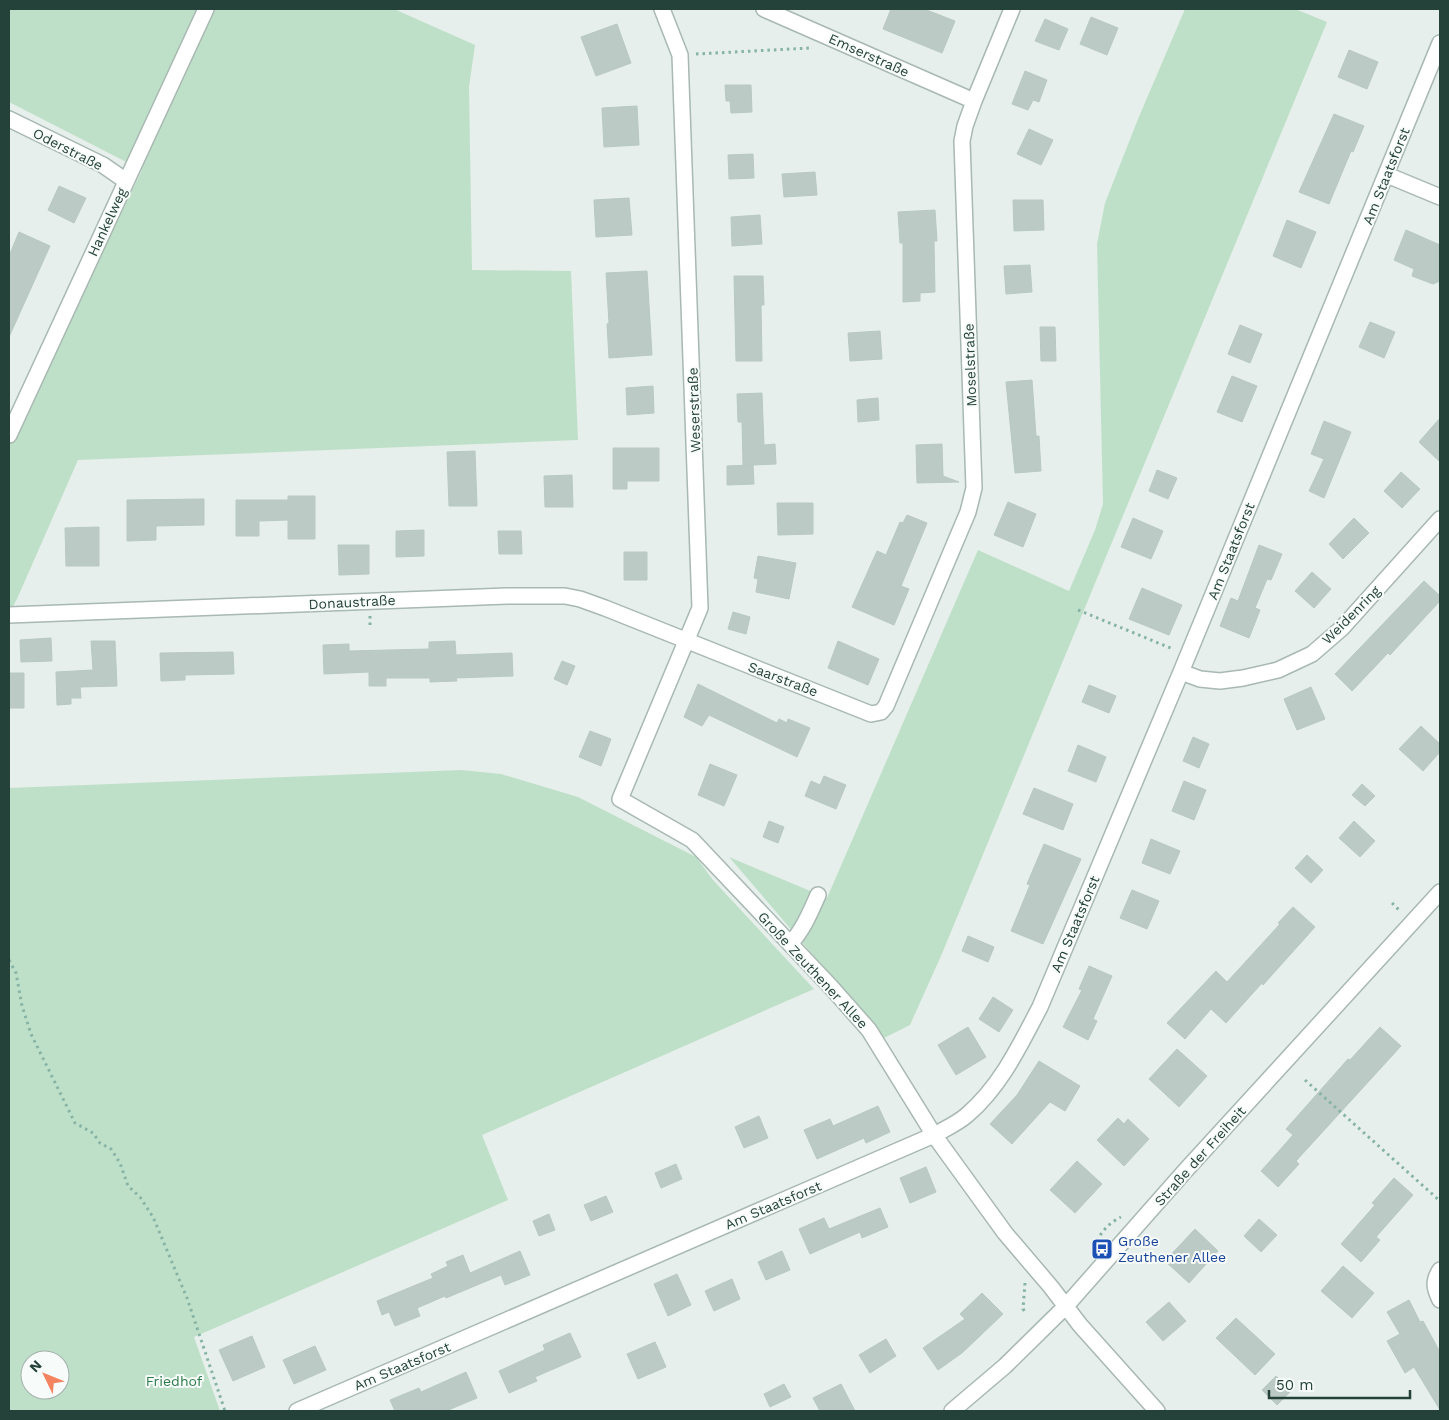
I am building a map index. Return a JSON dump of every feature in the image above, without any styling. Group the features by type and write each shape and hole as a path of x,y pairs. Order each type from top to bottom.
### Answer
{"street":[{"name":"Hankelweg","path":"9,435 206,9"},
{"name":"Weserstraße","path":"620,799 700,608 680,55 667,17 662,9"},
{"name":"Emserstraße","path":"764,9 974,101"},
{"name":"Moselstraße","path":"881,712 886,706 968,512 974,488 962,158 965,126 1012,9"},
{"name":"Am Staatsforst","path":"297,1411 934,1135 967,1116 992,1089 1012,1060 1040,1007 1181,672 1440,43"},
{"name":"Oderstraße","path":"9,119 102,165 126,182"},
{"path":"1387,175 1440,196"},
{"name":"Weidenring","path":"1181,672 1200,679 1244,678 1278,670 1312,654 1342,628 1440,519"},
{"name":"Donaustraße","path":"9,615 413,599 565,596 606,608 686,641"},
{"name":"Saarstraße","path":"686,641 871,714 881,712"},
{"name":"Große Zeuthener Allee","path":"620,799 692,840 831,987 869,1030 934,1135 1005,1233 1080,1325 1157,1411"},
{"name":"Straße der Freiheit","path":"952,1411 1005,1366 1066,1306 1200,1155 1440,892"},
{"path":"790,944 798,936 809,917 818,895"},
{"path":"1440,1270 1435,1278 1436,1292 1440,1300"}],"path":[{"path":"680,55 827,47 833,39"},
{"path":"1078,610 1188,655"},
{"path":"370,617 370,629"},
{"path":"9,960 16,973 22,1006 31,1034 75,1124 93,1133 100,1143 111,1149 120,1164 128,1186 140,1197 153,1217 187,1298 225,1411"},
{"path":"1305,1080 1440,1201"},
{"path":"1026,1313 1023,1309 1025,1277 1034,1269"}],"green space":[{"path":"9,9 394,9 475,45 469,87 472,270 571,271 578,440 78,460 9,614 9,443 142,170 9,102"},
{"path":"1185,9 1295,9 1327,22 941,956 910,1025 884,1038 729,857 827,898 978,550 1069,591 1095,530 1103,504 1097,244 1105,203 1138,119"},
{"name":"Friedhof","path":"461,770 501,774 578,797 696,857 713,880 814,989 482,1135 508,1200 194,1337 220,1411 9,1411 9,788"}],"building":[{"path":"891,9 924,9 955,21 942,53 883,29"},
{"path":"1091,17 1118,28 1107,55 1080,44"},
{"path":"1045,19 1068,29 1059,50 1035,41"},
{"path":"617,24 631,63 596,76 581,37"},
{"path":"1349,50 1378,62 1367,89 1338,77"},
{"path":"1025,71 1047,80 1039,102 1033,100 1028,110 1012,104"},
{"path":"725,85 751,85 752,112 731,113 730,101 726,101"},
{"path":"637,106 639,145 604,147 602,108"},
{"path":"1334,114 1364,126 1353,152 1351,151 1329,204 1299,192"},
{"path":"1029,129 1053,140 1041,165 1017,154"},
{"path":"753,154 754,178 729,179 728,155"},
{"path":"815,172 817,195 784,197 782,174"},
{"path":"59,186 86,198 74,223 48,210"},
{"path":"629,198 632,235 596,237 594,200"},
{"path":"1013,200 1043,200 1044,230 1014,231"},
{"path":"935,210 937,241 934,241 935,292 920,293 920,301 903,302 903,243 900,243 898,212"},
{"path":"760,215 762,244 732,246 731,217"},
{"path":"1287,220 1316,232 1301,268 1273,256"},
{"path":"1406,230 1440,245 1440,281 1433,284 1412,276 1414,269 1394,260"},
{"path":"19,232 50,246 9,337 9,256"},
{"path":"1030,265 1032,292 1006,294 1004,266"},
{"path":"647,271 652,355 609,358 606,273"},
{"path":"734,276 763,276 764,305 761,305 762,361 736,361"},
{"path":"1370,322 1395,332 1384,358 1359,347"},
{"path":"1240,325 1262,334 1250,363 1228,354"},
{"path":"1040,327 1055,327 1056,361 1041,361"},
{"path":"880,331 882,359 850,361 848,333"},
{"path":"1232,376 1257,386 1242,422 1217,412"},
{"path":"1032,380 1036,436 1039,436 1041,471 1015,473 1006,382"},
{"path":"653,386 654,413 627,415 626,388"},
{"path":"762,393 764,445 775,444 776,464 753,465 754,484 727,485 727,466 751,465 743,465 742,422 738,422 737,394"},
{"path":"878,398 879,420 858,422 857,400"},
{"path":"1440,418 1440,462 1419,442"},
{"path":"1324,421 1351,432 1324,498 1309,491 1324,459 1311,454"},
{"path":"942,444 943,476 959,482 917,483 916,445"},
{"path":"613,448 659,448 659,481 627,481 627,489 613,489"},
{"path":"475,451 477,506 449,506 447,452"},
{"path":"1157,470 1177,478 1168,499 1149,491"},
{"path":"1401,472 1420,489 1402,508 1384,491"},
{"path":"572,475 573,507 545,507 544,476"},
{"path":"288,496 315,496 315,539 288,539 288,520 259,521 259,536 236,536 236,500 288,500"},
{"path":"204,499 204,525 156,526 156,540 127,541 127,500"},
{"path":"1008,502 1036,514 1023,547 994,535"},
{"path":"777,503 813,503 813,534 778,535"},
{"path":"907,515 927,523 901,586 909,589 894,625 852,607 877,551 886,555 900,522 903,523"},
{"path":"1133,518 1163,531 1151,559 1121,547"},
{"path":"1354,518 1369,533 1343,559 1329,544"},
{"path":"99,527 99,566 66,566 65,528"},
{"path":"424,530 424,556 396,557 396,531"},
{"path":"498,531 521,531 522,554 499,554"},
{"path":"338,545 369,545 369,574 339,575"},
{"path":"1259,545 1282,554 1271,580 1267,579 1255,608 1260,610 1249,638 1220,626 1231,598 1238,601"},
{"path":"624,552 647,552 647,580 624,580"},
{"path":"758,556 796,563 789,599 756,592 758,579 754,578"},
{"path":"1312,572 1331,589 1314,608 1295,591"},
{"path":"1424,581 1440,596 1440,601 1390,655 1388,653 1352,691 1335,674"},
{"path":"1142,588 1182,605 1169,635 1129,619"},
{"path":"733,612 750,617 746,634 728,629"},
{"path":"51,638 52,661 21,662 20,640"},
{"path":"91,641 115,641 117,686 80,687 81,698 71,698 71,704 57,705 56,672 93,670"},
{"path":"455,641 456,655 512,653 513,676 456,678 457,681 430,682 430,678 386,678 386,686 369,686 369,672 324,674 323,645 349,644 349,651 429,649 429,642"},
{"path":"838,641 879,659 868,685 828,668"},
{"path":"233,652 234,674 185,675 185,680 161,681 160,653"},
{"path":"562,661 575,666 567,685 554,679"},
{"path":"9,673 24,673 24,708 9,708"},
{"path":"698,684 777,723 779,719 787,723 788,719 810,728 797,757 709,715 702,726 684,717"},
{"path":"1089,685 1116,696 1109,713 1082,702"},
{"path":"1311,687 1325,719 1297,730 1284,699"},
{"path":"1421,726 1440,744 1440,752 1423,771 1399,749"},
{"path":"590,731 611,739 601,766 579,757"},
{"path":"1193,737 1209,744 1199,768 1183,761"},
{"path":"1078,745 1106,757 1096,782 1068,771"},
{"path":"710,764 737,775 724,806 698,795"},
{"path":"824,776 846,785 836,809 805,796 811,781 820,785"},
{"path":"1184,781 1206,790 1194,820 1172,811"},
{"path":"1362,784 1375,796 1365,806 1352,795"},
{"path":"1034,788 1073,804 1063,830 1023,814"},
{"path":"769,821 784,827 778,843 763,837"},
{"path":"1354,821 1375,841 1360,857 1339,838"},
{"path":"1151,839 1180,851 1170,874 1142,863"},
{"path":"1044,844 1081,859 1043,944 1011,931 1030,885 1027,884"},
{"path":"1307,855 1323,870 1311,883 1295,868"},
{"path":"1132,890 1159,901 1147,929 1120,918"},
{"path":"1293,907 1315,927 1226,1023 1211,1009 1185,1039 1167,1023 1216,971 1227,982"},
{"path":"968,936 994,947 988,962 962,951"},
{"path":"1089,966 1112,976 1093,1019 1097,1021 1088,1040 1063,1027 1082,990 1079,989"},
{"path":"993,997 1013,1010 999,1032 979,1019"},
{"path":"968,1027 986,1057 956,1075 938,1045"},
{"path":"1380,1027 1401,1046 1296,1161 1299,1164 1278,1187 1261,1171 1293,1135 1286,1129 1348,1059 1350,1060"},
{"path":"1177,1049 1207,1076 1179,1107 1149,1079"},
{"path":"1039,1061 1080,1086 1065,1111 1050,1102 1012,1144 990,1124 1017,1095"},
{"path":"878,1106 890,1132 866,1143 864,1138 817,1159 804,1130 830,1119 833,1126"},
{"path":"759,1116 768,1138 744,1148 735,1127"},
{"path":"1118,1118 1124,1124 1128,1119 1149,1139 1124,1166 1097,1140"},
{"path":"1077,1161 1102,1184 1075,1213 1050,1190"},
{"path":"676,1164 682,1179 661,1188 655,1173"},
{"path":"926,1167 936,1192 910,1203 900,1178"},
{"path":"1394,1178 1413,1195 1376,1237 1380,1240 1361,1262 1341,1244 1375,1205 1372,1203"},
{"path":"606,1196 613,1212 591,1221 584,1205"},
{"path":"880,1208 888,1227 862,1238 860,1232 810,1254 799,1229 824,1218 829,1229"},
{"path":"549,1214 555,1230 539,1236 533,1221"},
{"path":"1259,1219 1277,1235 1261,1252 1244,1236"},
{"path":"1195,1229 1218,1251 1189,1283 1165,1261"},
{"path":"520,1251 530,1275 505,1285 501,1275 446,1298 445,1296 417,1308 420,1316 395,1326 389,1312 382,1315 377,1301 433,1278 431,1274 448,1266 446,1262 463,1255 470,1273"},
{"path":"782,1251 790,1270 766,1280 758,1262"},
{"path":"1343,1266 1374,1293 1352,1318 1321,1291"},
{"path":"677,1274 691,1305 668,1316 654,1284"},
{"path":"732,1279 740,1299 714,1311 705,1291"},
{"path":"982,1293 1003,1314 962,1353 938,1370 923,1348 965,1319 960,1314"},
{"path":"1409,1300 1420,1322 1423,1321 1440,1352 1440,1410 1414,1367 1405,1373 1387,1341 1400,1334 1387,1312"},
{"path":"1169,1302 1186,1321 1163,1341 1146,1322"},
{"path":"1236,1318 1275,1354 1255,1375 1216,1338"},
{"path":"570,1333 581,1357 535,1377 537,1381 509,1393 499,1371 545,1350 543,1345"},
{"path":"252,1336 265,1367 233,1381 219,1350"},
{"path":"886,1339 896,1356 870,1373 859,1355"},
{"path":"655,1342 666,1367 638,1379 627,1354"},
{"path":"315,1346 326,1370 294,1384 283,1360"},
{"path":"466,1372 477,1398 446,1411 395,1411 390,1400 419,1388 421,1392"},
{"path":"1276,1376 1291,1391 1277,1405 1262,1390"},
{"path":"784,1384 791,1397 770,1407 764,1394"},
{"path":"841,1384 855,1411 820,1411 813,1398"}],"place":[{"name":"Große Zeuthener Allee","path":"1102,1249"}]}
